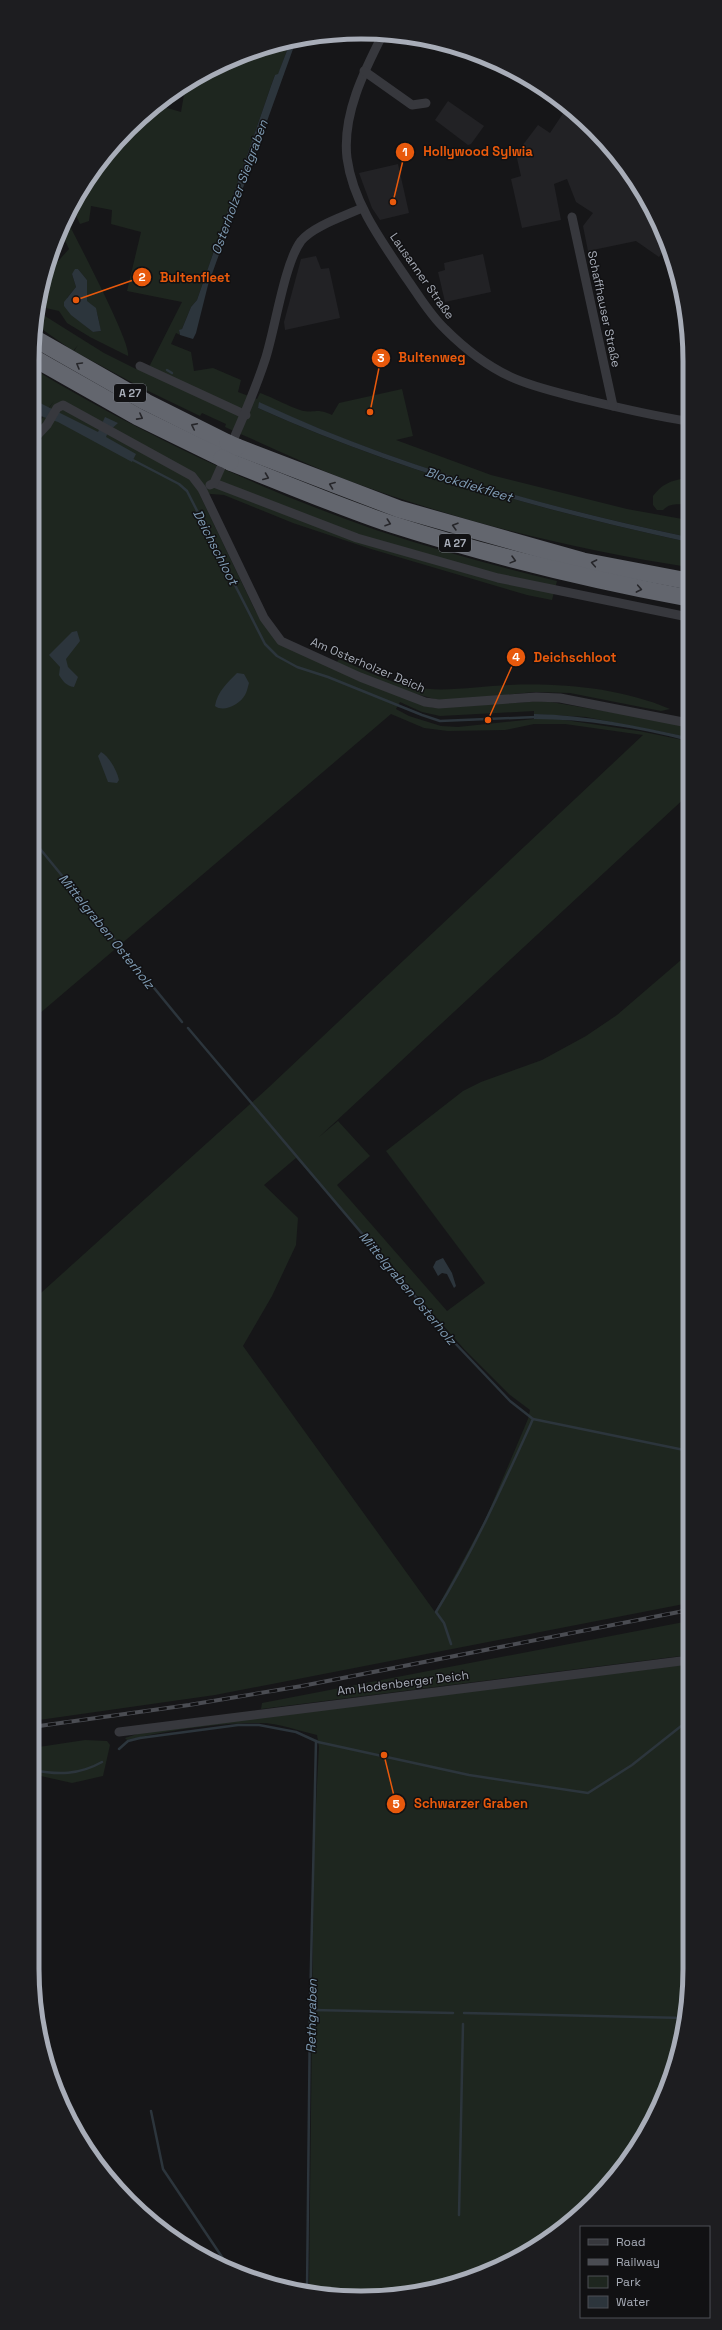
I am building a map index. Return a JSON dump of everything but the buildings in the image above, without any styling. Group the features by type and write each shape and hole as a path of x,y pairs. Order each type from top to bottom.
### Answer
{"highway":[{"name":"A 27","path":"40,341 146,402 229,453 429,518 583,561 683,580"},
{"name":"A 27","path":"39,361 138,416 229,453 328,502 452,542 576,576 683,597"}],"street":[{"name":"Lausanner Straße","path":"380,40 364,71 349,121 347,144 350,174 362,208 424,303 444,328 461,344 483,360 511,377 542,388 613,406 683,420"},
{"path":"364,71 412,105 426,103"},
{"path":"202,489 214,483 246,415 265,360 293,258 301,242 311,233 362,208"},
{"name":"Schaffhauser Straße","path":"572,217 613,406"},
{"path":"140,366 246,415"},
{"name":"Am Osterholzer Deich","path":"39,434 47,425 57,408 63,405 192,476 202,489 264,618 281,641 360,677 425,702 439,704 536,697 560,698 683,722"},
{"path":"214,483 357,538 498,578 683,616"},
{"name":"Am Hodenberger Deich","path":"119,1732 683,1661"}],"shaded area":[{"path":"448,101 484,126 471,144 468,145 435,120"},
{"path":"564,112 589,133 629,182 640,200 664,251 659,257 636,241 588,251 583,226 593,213 576,202 567,179 554,184 561,220 522,228 511,179 521,176 516,154 538,125 550,133"},
{"path":"398,164 409,213 380,220 372,208 359,173"},
{"path":"483,254 491,292 445,302 438,272 445,270 444,263"},
{"path":"316,256 321,269 329,268 340,318 285,330 284,322 301,259"}],"green space":[{"path":"288,48 278,75 275,75 271,86 197,300 191,307 182,329 179,331 180,335 176,333 171,344 191,352 194,371 213,368 241,380 238,392 257,399 260,393 304,411 320,411 332,415 339,403 402,389 413,436 396,440 491,475 627,509 683,519 683,536 578,512 470,482 416,465 364,446 311,426 260,403 258,408 363,451 469,486 523,502 633,530 683,541 683,566 601,552 515,532 473,521 389,495 347,480 225,427 226,424 202,413 200,416 144,389 74,351 78,345 73,351 41,329 43,315 104,353 136,369 141,364 149,367 182,302 127,291 141,232 111,224 112,210 91,206 89,221 80,224 75,213 93,182 133,133 164,107 181,112 185,91 200,82 219,72 257,56"},
{"path":"70,225 113,312 127,347 128,356 90,337 67,323 59,311 44,308 53,267 69,249 64,238","holes":["78,269 87,280 87,302 96,310 101,331 93,332 77,319 67,298 76,287 72,274"]},
{"path":"39,372 115,415 200,458 243,478 331,514 376,530 466,557 557,581 552,600 527,595 371,549 293,523 224,495 199,493 255,610 279,644 332,668 339,659 394,682 425,689 529,685 570,686 591,688 631,696 670,709 661,711 570,693 535,692 442,701 409,692 419,704 434,708 545,701 683,724 683,736 586,717 534,714 534,711 440,716 422,712 400,702 396,709 409,716 441,726 458,727 534,719 558,719 639,731 683,740 683,800 319,1137 338,1121 370,1156 337,1185 447,1311 485,1283 386,1151 463,1091 481,1082 542,1060 586,1036 617,1015 683,958 683,1604 215,1695 39,1720 39,1295 268,1088 643,735 565,724 534,724 505,730 448,731 424,728 391,714 39,1014 39,442 42,438 39,436 39,423 54,401 39,420","holes":["296,1158 464,1349 510,1395 530,1410 528,1419 486,1518 435,1612 243,1346 272,1296 296,1245 298,1218 264,1185"]},
{"path":"683,478 683,504 674,504 663,510 657,510 653,505 653,496 660,489 675,480"},
{"path":"683,1622 683,1656 261,1709 262,1703"},
{"path":"683,1665 683,1969 677,2032 666,2073 650,2111 640,2130 629,2148 589,2197 540,2237 503,2258 465,2274 424,2285 382,2290 361,2291 309,2287 314,1842 319,1747 317,1735 274,1724 245,1723 158,1733 127,1740 125,1738 140,1733"},
{"path":"85,1740 107,1741 110,1745 103,1776 72,1783 39,1776 39,1747"}],"water":[{"path":"294,46 208,285 196,333 193,339 180,335 179,330 182,329 191,307 197,300 271,86 275,75 278,74 288,48"},
{"path":"75,269 78,269 87,280 87,301 96,308 101,331 93,332 71,315 64,306 64,302 76,287 72,274"},
{"path":"39,402 98,432 105,417 118,423 108,432 106,437 136,454 132,462 58,422 39,415"},
{"name":"Blockdiekfleet","path":"259,402 363,446 470,482 578,512 683,536 683,541 633,530 523,502 469,486 363,451 258,408"},
{"path":"77,631 80,641 66,659 68,667 78,677 74,687 67,684 62,679 59,675 60,667 49,655 72,632"},
{"path":"237,673 244,674 249,683 243,698 236,704 227,708 219,708 215,706 220,692"},
{"path":"534,714 573,716 683,736 683,740 612,725 553,719 534,719"},
{"path":"101,752 110,760 115,768 119,780 117,783 108,782 98,756"},
{"path":"443,1258 452,1273 456,1286 454,1288 447,1274 442,1273 438,1276 433,1267 436,1261"}],"waterway":[{"name":"Osterholzer Sielgraben","path":"167,370 172,373"},
{"name":"Deichschloot","path":"131,459 179,484 187,491 265,644 277,656 297,667 328,677 440,721 536,717"},
{"name":"Mittelgraben Osterholz","path":"39,848 182,1022"},
{"name":"Mittelgraben Osterholz","path":"188,1028 453,1341 510,1401 533,1419 683,1450"},
{"path":"451,1644 444,1623 436,1612 463,1565 499,1493 533,1419"},
{"path":"119,1749 128,1741 140,1738 238,1725 259,1725 296,1732 318,1742 469,1775 588,1793 632,1765 683,1725"},
{"name":"Rethgraben","path":"307,2286 310,2010 316,1741"},
{"path":"39,1771 51,1773 77,1772 102,1762"},
{"path":"313,2010 453,2013"},
{"path":"464,2013 679,2018"},
{"path":"459,2215 463,2024"},
{"path":"151,2111 163,2169 224,2260"}],"railway":[{"path":"39,1726 189,1705 302,1686 683,1611"}],"place":[{"name":"Hollywood Sylwia","path":"393,202"},
{"name":"Bultenfleet","path":"76,300"},
{"name":"Bultenweg","path":"370,412"},
{"name":"Deichschloot","path":"488,720"},
{"name":"Schwarzer Graben","path":"384,1755"}]}
